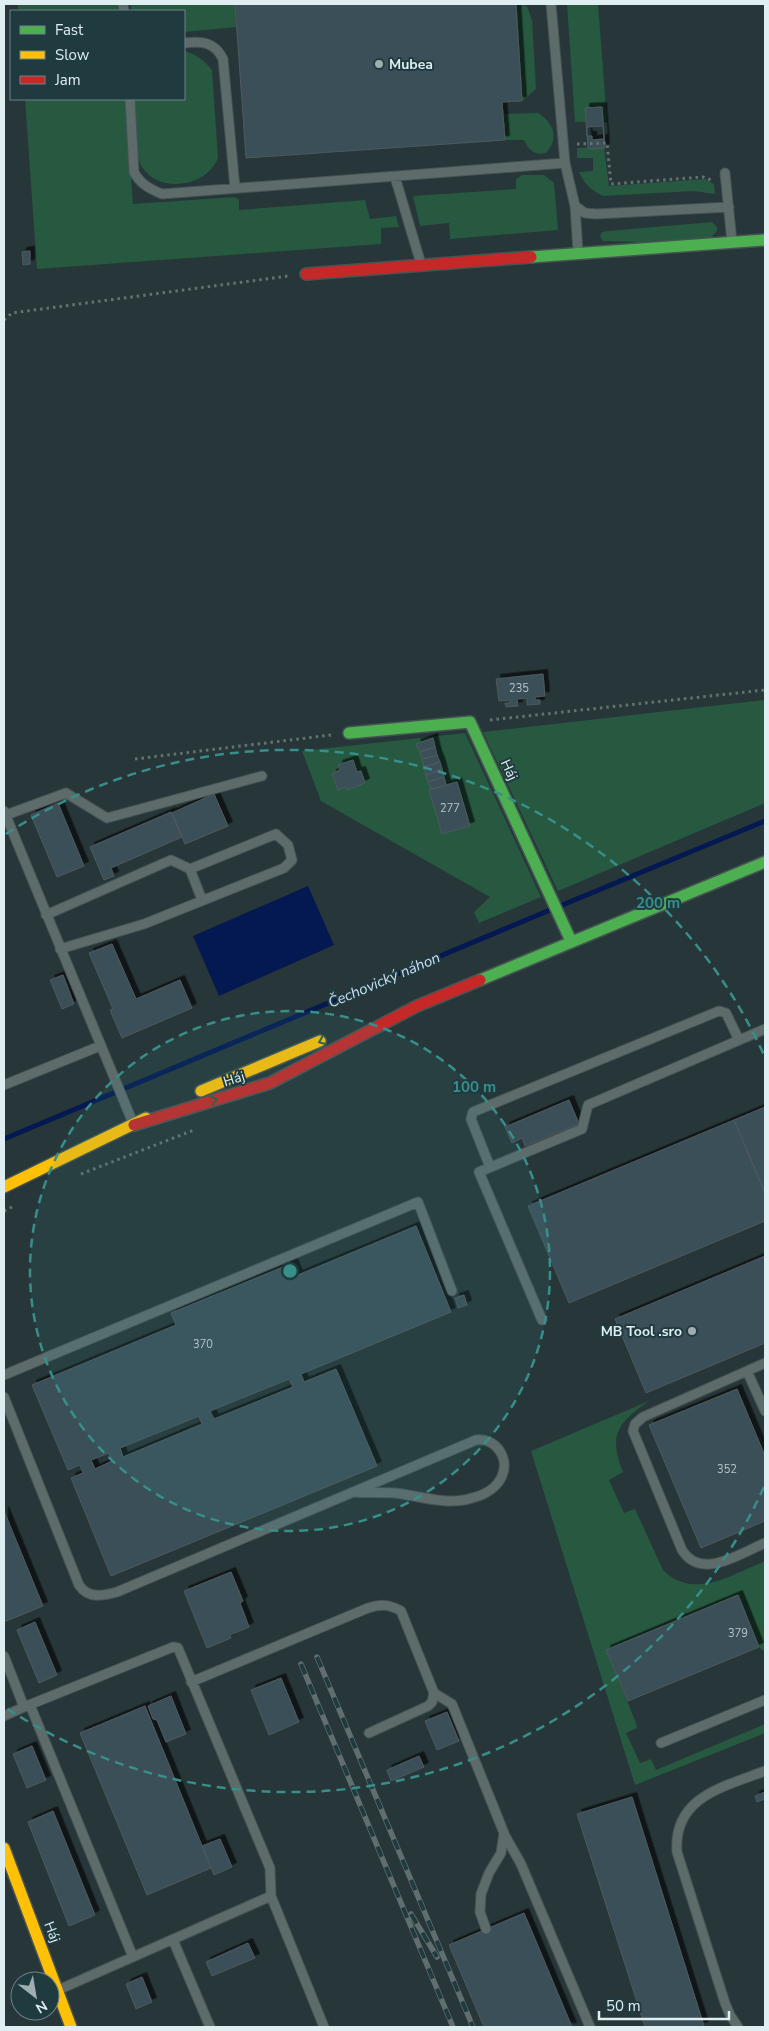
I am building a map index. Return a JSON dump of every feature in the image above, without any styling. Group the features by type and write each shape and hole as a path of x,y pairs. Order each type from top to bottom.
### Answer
{"main road":[{"path":"306,274 765,240"},
{"path":"349,733 470,722"},
{"name":"Háj","path":"470,722 570,941"},
{"name":"Háj","path":"134,1125 270,1083 417,1006 570,941 765,862"},
{"name":"Háj","path":"4,1186 225,1081 333,1036 390,1014 417,1006"},
{"name":"Háj","path":"4,1848 50,1971"},
{"name":"Háj","path":"60,1998 71,2027"}],"lane":[{"path":"551,4 565,163 575,206 578,253"},
{"path":"185,43 210,44 219,50 223,59 235,188"},
{"path":"130,100 134,172 138,179 148,188 162,194 565,163"},
{"path":"725,173 732,242"},
{"path":"395,177 422,265"},
{"path":"575,206 585,213 596,214 729,207"},
{"path":"134,1125 5,813 66,793 107,818 262,776"},
{"path":"60,949 144,924 284,868 292,860 288,845 276,834 190,869"},
{"path":"46,915 171,860 190,869 202,900"},
{"path":"490,1167 471,1119 473,1112 719,1011 726,1013 739,1040"},
{"path":"542,1320 479,1172 582,1129 588,1105 765,1029"},
{"path":"4,1085 100,1046"},
{"path":"4,1375 418,1202 452,1291"},
{"path":"765,1363 643,1417 635,1424 634,1434 682,1550 691,1560 703,1565 714,1564 765,1543"},
{"path":"748,1371 765,1411"},
{"path":"4,1397 79,1585 90,1594 105,1595 117,1592 353,1492 476,1440 493,1443 500,1450 503,1462 502,1476 494,1486 466,1500 441,1500 394,1493 353,1492"},
{"path":"192,1682 380,1604 393,1606 401,1611 434,1693 432,1702 428,1706 369,1733"},
{"path":"4,1716 173,1647 178,1648 270,1868 271,1896 324,2027"},
{"path":"4,1656 27,1706 132,1957"},
{"path":"434,1693 452,1704 504,1833 521,1864 590,2027"},
{"path":"661,1743 765,1700"},
{"path":"738,2027 730,2016 725,2002 676,1852 676,1839 679,1826 685,1815 710,1792 765,1771"},
{"path":"486,1929 480,1912 481,1894 489,1873 501,1853 504,1833"},
{"path":"60,1989 271,1896"},
{"path":"173,1940 210,2027"}],"path":[{"path":"577,144 606,143 610,184 704,177 710,178 717,186"},
{"path":"4,320 12,313 306,274"},
{"path":"470,722 765,690"},
{"path":"135,758 349,733"},
{"path":"80,1175 196,1129"},
{"path":"4,1211 18,1203"}],"green space":[{"path":"18,4 118,4 118,10 18,10"},
{"path":"130,4 235,4 236,27 185,32 185,10 132,10"},
{"path":"516,4 527,6 532,20 536,89 522,101"},
{"path":"567,4 598,4 607,121 575,122"},
{"path":"185,51 200,58 212,70 218,158 212,168 194,181 171,184 160,181 150,176 142,167 136,144 134,100 185,100"},
{"path":"25,100 125,100 133,204 235,197 239,200 239,210 365,200 370,219 396,216 399,227 381,228 381,244 37,269"},
{"path":"538,113 548,121 554,136 553,142 546,153 535,153 524,140 505,140 503,114"},
{"path":"604,147 609,186 705,179 714,184 715,194 694,191 603,196 589,187 581,177 579,172 593,171 593,158 577,158 577,148"},
{"path":"522,175 544,175 554,183 558,230 450,239 449,223 420,226 413,196 516,189 516,179"},
{"path":"712,222 717,227 717,231 705,244 603,241 600,236 602,232 608,231"},
{"path":"765,700 765,803 558,891 483,732"},
{"path":"465,733 541,897 479,923 474,912 490,897 321,801 302,751"},
{"path":"649,1401 623,1423 616,1439 616,1448 623,1472 609,1480 624,1513 635,1509 663,1570 675,1579 687,1584 713,1582 765,1561 765,1652 760,1648 737,1595 607,1651 636,1723 637,1728 626,1733 640,1763 651,1759 656,1770 765,1724 765,1733 635,1785 531,1451"}],"shaded area":[{"path":"308,886 334,945 219,996 193,936"}],"building":[{"name":"Mubea","path":"235,4 516,4 522,101 502,102 505,140 246,158"},
{"path":"602,107 605,148 588,149 585,108"},
{"path":"603,126 604,139 592,140 592,136 587,136 587,127"},
{"path":"30,251 30,264 23,265 22,252"},
{"path":"543,674 545,696 535,697 535,700 540,700 540,704 527,705 527,698 517,699 518,706 506,707 505,703 510,703 510,700 499,701 496,679"},
{"path":"433,738 435,747 420,752 416,744"},
{"path":"435,747 437,755 422,759 420,752"},
{"path":"437,755 440,762 424,767 422,759"},
{"path":"353,760 357,772 361,771 365,783 347,790 346,787 338,790 332,774 340,770 338,765"},
{"path":"440,762 442,769 426,775 424,767"},
{"path":"442,769 444,777 428,782 426,775"},
{"path":"444,777 446,785 431,789 428,782"},
{"path":"457,782 470,826 442,834 429,790"},
{"path":"214,794 228,826 185,844 172,813"},
{"path":"58,803 84,866 57,877 31,815"},
{"path":"171,812 182,837 111,868 114,876 104,880 90,847"},
{"path":"112,944 136,999 180,980 192,1008 122,1038 110,1010 113,1009 89,953"},
{"path":"63,975 74,1004 62,1009 50,980"},
{"path":"569,1100 579,1124 525,1146 522,1138 512,1143 505,1127"},
{"path":"765,1107 765,1193 734,1120"},
{"path":"734,1120 765,1193 765,1221 569,1303 528,1206"},
{"path":"416,1226 451,1312 301,1374 304,1382 336,1369 377,1466 111,1576 71,1478 83,1473 80,1465 68,1470 32,1385 176,1325 171,1313 293,1263 298,1275","holes":["289,1379 293,1387 214,1419 210,1411","199,1416 202,1424 123,1457 120,1448","109,1453 112,1461 95,1469 91,1460"]},
{"name":"MB Tool .sro","path":"765,1256 765,1343 646,1393 615,1319"},
{"path":"464,1295 467,1305 458,1308 455,1298"},
{"path":"737,1389 765,1456 765,1521 701,1548 649,1425"},
{"path":"4,1511 43,1606 4,1622"},
{"path":"231,1572 243,1601 240,1603 249,1627 230,1635 231,1638 207,1648 184,1591"},
{"path":"738,1595 759,1647 628,1701 606,1650"},
{"path":"35,1622 57,1675 39,1683 17,1630"},
{"path":"281,1678 299,1722 269,1735 251,1690"},
{"path":"171,1696 186,1734 166,1742 157,1720 153,1719 148,1706"},
{"path":"145,1706 211,1868 147,1895 80,1733"},
{"path":"447,1712 459,1741 437,1750 425,1721"},
{"path":"32,1746 46,1780 27,1788 13,1754"},
{"path":"419,1756 424,1767 391,1781 387,1770"},
{"path":"765,1792 765,1799 757,1802 755,1796"},
{"path":"632,1797 704,2026 645,2027 577,1814"},
{"path":"53,1811 95,1915 69,1926 28,1822"},
{"path":"220,1839 232,1867 214,1875 202,1846"},
{"path":"524,1913 572,2027 484,2027 449,1945"},
{"path":"248,1943 255,1958 212,1976 206,1962"},
{"path":"142,1977 152,2002 136,2009 126,1984"}],"waterway":[{"name":"Čechovický náhon","path":"560,906 765,821"},
{"name":"Čechovický náhon","path":"4,1139 550,910"}],"railway":[{"path":"317,1657 473,2027"},
{"path":"301,1664 453,2027"},
{"path":"411,1914 437,1957"}],"traffic: fast":[{"path":"531,257 765,240"},
{"path":"349,733 470,722 571,941"},
{"path":"480,980 765,862"}],"traffic: slow":[{"path":"201,1091 320,1041"},
{"path":"4,1187 146,1118"},
{"path":"4,1848 71,2027"}],"traffic: jam":[{"path":"306,274 531,257"},
{"path":"134,1125 270,1083 417,1006 480,980"}],"place":[{"name":"Mubea","path":"379,64"},
{"name":"MB Tool .sro","path":"692,1331"}]}
